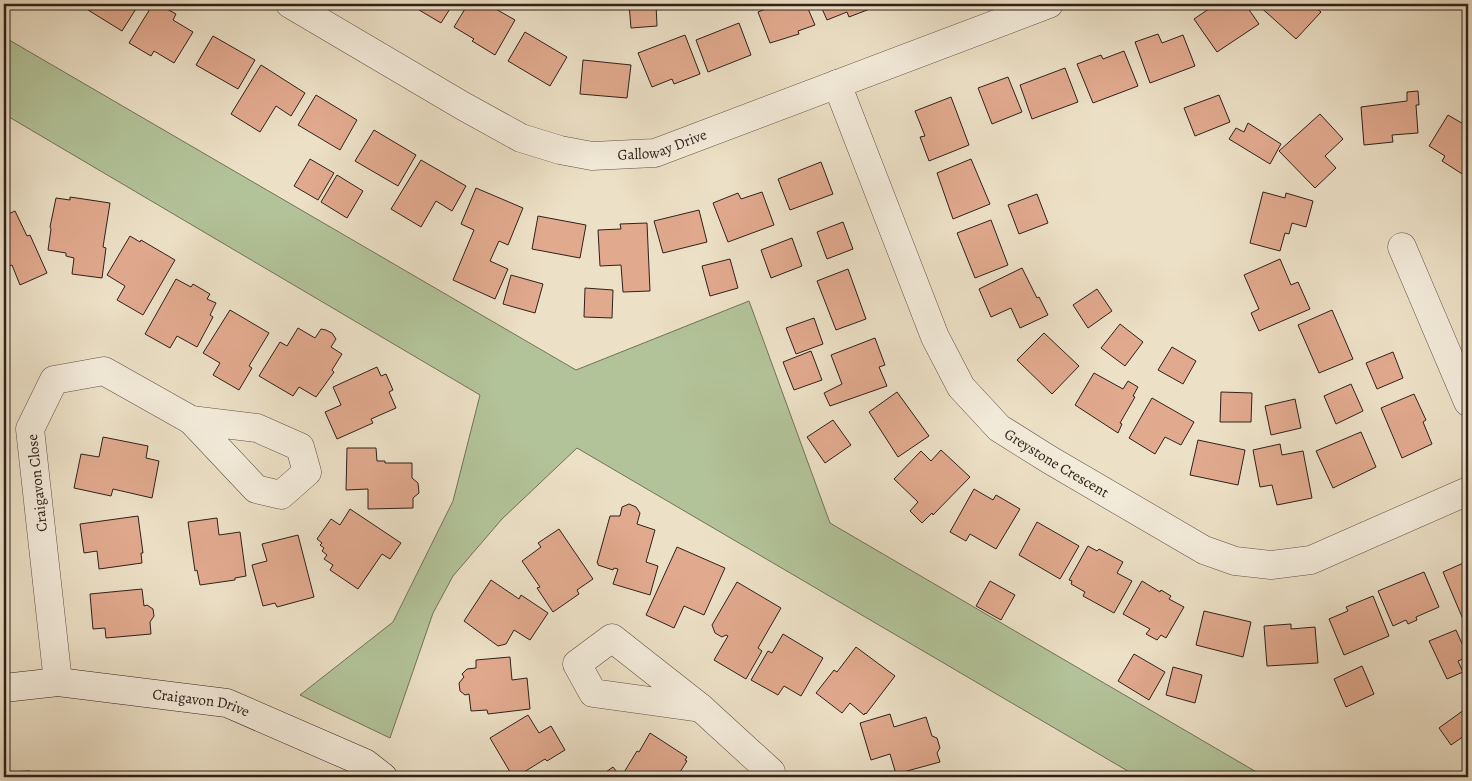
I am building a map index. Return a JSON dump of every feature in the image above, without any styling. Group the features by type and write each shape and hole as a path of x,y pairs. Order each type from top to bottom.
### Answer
{"street":[{"name":"Galloway Drive","path":"290,4 521,138 560,150 592,156 655,153 1049,4"},
{"name":"Greystone Crescent","path":"837,84 935,337 961,386 999,428 1204,550 1235,561 1271,565 1312,560 1468,491"},
{"path":"1402,247 1468,402"},
{"name":"Craigavon Close","path":"58,682 30,429 54,380 104,371 191,420"},
{"name":"Craigavon Drive","path":"4,688 58,682 227,702 366,763 382,777"},
{"path":"700,708 771,772 771,777"}],"green space":[{"path":"4,37 576,370 749,301 830,523 1265,777 1138,777 577,448 502,519 453,576 433,613 390,738 300,695 393,622 453,501 480,395 4,114"}],"building":[{"path":"80,4 139,4 122,31"},
{"path":"153,4 158,4 176,14 173,20 193,32 174,63 154,51 151,56 129,43"},
{"path":"409,4 453,4 441,23"},
{"path":"468,4 487,4 515,20 495,55 454,27"},
{"path":"629,4 656,4 657,26 631,28"},
{"path":"778,4 806,4 815,25 798,31 799,34 770,43 758,12"},
{"path":"820,4 874,4 875,7 849,17 847,12 827,20"},
{"path":"1216,4 1220,8 1226,4 1245,4 1259,24 1217,52 1194,19"},
{"path":"1257,4 1311,4 1321,12 1296,39"},
{"path":"739,23 751,55 708,72 696,40"},
{"path":"525,32 567,57 550,86 508,61"},
{"path":"1158,34 1162,43 1183,35 1195,66 1150,83 1135,42"},
{"path":"685,35 700,74 674,84 672,79 652,87 638,53"},
{"path":"213,36 255,60 238,89 196,65"},
{"path":"1124,51 1138,86 1093,103 1077,64 1101,55 1103,59"},
{"path":"583,60 631,65 627,98 580,94"},
{"path":"261,65 305,93 291,116 276,106 260,132 231,114"},
{"path":"1065,68 1078,102 1032,119 1020,85"},
{"path":"1008,77 1022,112 992,124 978,88"},
{"path":"1418,91 1419,105 1416,105 1418,133 1392,135 1393,142 1364,145 1361,107 1407,101 1407,92"},
{"path":"316,95 357,120 340,150 298,125"},
{"path":"1219,95 1230,122 1195,136 1184,108"},
{"path":"951,97 969,145 929,161 920,137 925,136 915,111"},
{"path":"1320,114 1343,139 1325,156 1336,168 1315,188 1279,151"},
{"path":"1448,115 1465,125 1468,120 1467,177 1442,161 1445,156 1429,146"},
{"path":"1248,123 1281,144 1270,164 1229,139 1236,128 1244,132"},
{"path":"374,130 416,155 398,186 355,161"},
{"path":"310,159 334,173 318,200 294,186"},
{"path":"971,159 990,204 953,219 937,173"},
{"path":"421,160 466,186 452,211 436,201 421,227 391,209"},
{"path":"821,162 833,194 790,210 778,179"},
{"path":"337,175 363,191 347,218 321,202"},
{"path":"476,188 523,208 508,245 499,241 490,261 508,269 495,299 453,280 474,230 461,224"},
{"path":"762,192 774,225 728,242 713,203 738,193 741,199"},
{"path":"1263,192 1285,198 1286,193 1313,201 1306,227 1292,223 1289,234 1285,233 1280,251 1250,243"},
{"path":"1037,194 1048,223 1019,234 1008,205"},
{"path":"70,197 110,203 103,247 106,248 102,278 72,274 74,258 66,256 66,253 48,250 50,227 56,198 70,200"},
{"path":"699,210 707,242 663,253 654,221"},
{"path":"15,211 27,236 30,235 47,273 20,285 12,265 4,268 4,216"},
{"path":"538,216 586,225 580,258 532,249"},
{"path":"991,220 1008,265 975,278 957,233"},
{"path":"843,222 853,249 827,259 817,232"},
{"path":"647,223 650,291 623,292 621,265 600,266 598,230 621,229 620,224"},
{"path":"130,236 140,242 141,240 175,260 143,315 117,300 125,286 107,275"},
{"path":"792,238 802,266 771,278 761,250"},
{"path":"730,259 738,288 710,296 702,266"},
{"path":"1280,259 1291,285 1298,282 1310,309 1259,331 1251,313 1259,309 1244,275"},
{"path":"1022,268 1048,315 1020,328 1011,308 991,317 979,289"},
{"path":"848,269 866,319 836,330 817,281"},
{"path":"511,275 543,284 535,313 503,304"},
{"path":"176,279 191,287 193,284 210,294 207,299 216,303 210,315 213,317 197,347 177,336 170,348 145,334"},
{"path":"585,288 613,290 612,318 584,317"},
{"path":"1097,289 1112,311 1088,328 1073,305"},
{"path":"230,310 269,333 249,366 252,368 239,390 213,375 220,363 203,353"},
{"path":"1332,310 1353,359 1319,373 1298,325"},
{"path":"814,318 823,344 796,354 786,328"},
{"path":"1120,324 1143,342 1125,366 1101,348"},
{"path":"298,328 315,338 321,329 332,333 336,339 331,347 342,354 332,370 334,372 316,397 299,387 293,396 259,376 280,342 287,346"},
{"path":"1044,333 1079,366 1052,394 1017,360"},
{"path":"875,338 885,365 879,367 887,386 830,406 824,393 842,384 831,355"},
{"path":"1172,347 1196,361 1183,384 1158,370"},
{"path":"811,351 822,380 794,390 783,362"},
{"path":"1393,352 1403,378 1377,389 1366,363"},
{"path":"377,367 381,376 386,374 393,390 389,392 396,408 371,419 373,423 337,439 325,412 341,405 333,387"},
{"path":"1094,373 1123,389 1128,381 1138,387 1133,396 1135,397 1120,423 1122,424 1118,433 1075,405"},
{"path":"1351,384 1363,411 1336,424 1324,396"},
{"path":"897,392 929,436 898,457 869,412"},
{"path":"1221,392 1252,393 1251,422 1220,422"},
{"path":"1414,394 1426,420 1423,422 1432,444 1402,458 1381,408"},
{"path":"1152,398 1194,422 1181,445 1165,437 1155,454 1129,438"},
{"path":"1295,399 1301,428 1271,435 1265,406"},
{"path":"833,420 851,445 825,463 807,437"},
{"path":"1361,432 1376,467 1333,488 1316,451"},
{"path":"103,437 148,446 146,458 159,461 152,498 113,489 111,496 74,488 81,454 99,457"},
{"path":"1198,440 1245,450 1238,485 1190,475"},
{"path":"1280,444 1282,455 1303,451 1312,498 1277,505 1272,485 1260,487 1253,450"},
{"path":"347,448 376,448 377,461 385,461 385,463 412,463 412,478 418,483 419,493 413,498 413,508 368,509 368,489 346,490"},
{"path":"941,450 970,477 933,515 932,513 922,523 910,511 918,502 894,479 921,451 931,461"},
{"path":"974,489 993,500 996,495 1020,509 996,549 970,534 966,541 950,532"},
{"path":"629,504 636,507 640,513 637,524 655,530 646,562 658,566 650,595 613,584 618,569 614,568 613,570 597,563 610,516 620,516 622,507"},
{"path":"350,509 401,543 390,559 382,554 358,589 330,570 333,565 324,559 327,555 322,551 324,548 320,545 322,543 317,539 331,519 340,525"},
{"path":"138,516 143,553 141,553 142,563 99,569 97,551 84,553 80,524"},
{"path":"217,518 219,535 240,532 246,576 235,578 235,580 200,585 197,570 195,571 188,522"},
{"path":"1037,522 1079,546 1060,579 1019,555"},
{"path":"559,529 593,579 577,590 579,594 553,612 537,588 540,587 522,561 541,547 538,543"},
{"path":"298,535 314,597 277,607 275,603 263,606 252,565 267,561 262,544"},
{"path":"1088,546 1097,551 1099,549 1123,562 1117,573 1132,581 1114,613 1083,596 1085,592 1071,584 1072,581 1069,580"},
{"path":"677,547 725,568 704,615 684,606 674,628 646,615"},
{"path":"1468,561 1468,622 1465,624 1443,572"},
{"path":"1424,572 1439,607 1416,617 1417,620 1408,624 1406,620 1393,626 1378,591"},
{"path":"491,580 519,599 521,595 548,613 530,640 514,630 506,644 498,646 464,621"},
{"path":"990,581 1015,595 1001,620 976,606"},
{"path":"1142,581 1160,592 1161,590 1171,596 1169,599 1184,607 1166,638 1161,635 1157,640 1146,634 1150,629 1123,614"},
{"path":"737,582 781,608 758,648 762,651 746,679 714,660 728,636 722,637 715,633 712,625"},
{"path":"142,589 144,606 147,605 153,609 154,616 150,622 151,634 106,638 105,628 93,629 90,594"},
{"path":"1373,596 1389,636 1344,655 1329,619 1348,611 1346,607"},
{"path":"1204,611 1251,622 1243,657 1196,645"},
{"path":"1291,624 1291,629 1315,627 1318,663 1267,666 1264,626"},
{"path":"1456,630 1468,657 1458,661 1463,672 1447,679 1429,641"},
{"path":"783,634 823,658 801,696 784,686 778,695 751,680 768,651 772,653"},
{"path":"856,647 895,676 864,715 850,703 842,713 816,693 834,670 837,672"},
{"path":"1134,654 1165,672 1149,700 1118,681"},
{"path":"510,657 512,680 527,678 530,709 488,714 487,710 471,711 469,694 465,695 460,691 459,683 464,677 462,674 467,669 476,668 476,660"},
{"path":"1362,666 1374,694 1346,707 1334,679"},
{"path":"1173,667 1202,675 1195,703 1166,695"},
{"path":"1468,707 1468,742 1464,736 1451,745 1439,728"},
{"path":"890,714 894,727 926,717 932,736 937,738 940,748 937,753 940,762 896,774 890,754 871,760 860,723"},
{"path":"528,715 539,733 551,726 565,750 513,777 490,738"},
{"path":"650,733 687,757 685,760 687,761 676,775 680,777 629,777 623,774"},
{"path":"613,767 621,777 599,777"},
{"path":"30,771 30,777 9,777 9,772"}]}
